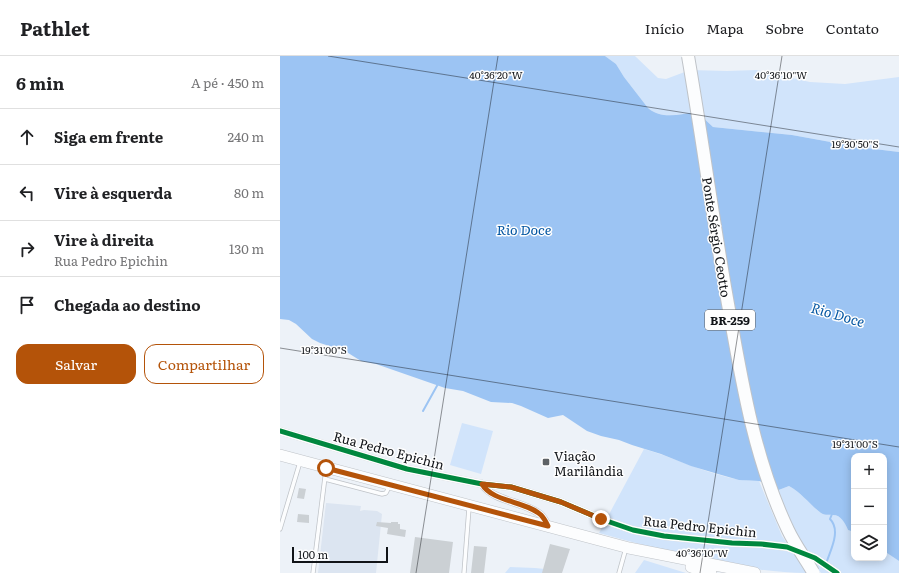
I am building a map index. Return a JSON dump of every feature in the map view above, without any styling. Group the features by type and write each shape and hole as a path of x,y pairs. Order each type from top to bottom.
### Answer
{"highway":[{"name":"Ponte Sérgio Ceotto","path":"688,56 700,125 716,240 745,399 754,435 780,512 789,532 813,572"}],"main road":[{"path":"280,455 301,460 325,473 390,484 469,504 628,548 711,573"},
{"path":"628,548 754,573"}],"street":[{"name":"Rua Pedro Epichin","path":"280,431 407,469 482,484 511,487 554,500 633,530 664,536 787,547 815,558 838,573"},
{"path":"482,484 492,493 535,511 544,518 548,526"}],"lane":[{"path":"280,529 301,460"},
{"path":"313,573 325,473"},
{"path":"464,573 469,504"},
{"path":"619,573 628,548"}],"shaded area":[{"path":"605,56 635,56 658,78 666,79 690,70 756,70 810,82 845,84 899,77 899,152 858,147 792,135 713,127 697,112 678,115 659,114 648,108 616,64"},
{"path":"462,423 493,431 481,474 450,465"},
{"path":"644,449 730,478 759,481 782,536 807,573 769,571 719,563 666,551 599,533"},
{"path":"789,486 798,492 821,513 838,516 844,522 848,530 851,531 851,561 887,561 887,553 899,561 899,573 821,573 791,523 776,491"},
{"path":"326,503 361,506 360,511 377,511 382,514 376,573 318,573"},
{"path":"644,560 686,573 635,573"},
{"path":"510,567 545,569 544,573 505,573"}],"water":[{"name":"Rio Doce","path":"280,56 605,56 616,64 648,108 659,114 678,115 697,112 713,127 792,135 858,147 899,152 899,561 887,553 887,453 851,453 851,531 848,530 844,522 838,516 821,513 798,492 789,486 776,491 771,485 759,481 739,480 691,466 619,440 601,436 587,431 563,415 548,418 512,403 491,402 463,391 445,388 376,364 361,361 345,351 312,339 296,324 289,320 280,319"}],"building":[{"path":"299,488 306,489 304,499 297,498"},
{"path":"298,514 309,515 309,523 297,522"},
{"path":"377,522 398,522 398,524 400,524 400,529 406,530 405,537 387,534 388,528 376,526"},
{"path":"415,537 453,542 449,573 410,573"},
{"path":"550,544 570,549 562,573 542,573"},
{"path":"474,546 487,547 484,573 471,573"}],"waterway":[{"path":"423,411 438,384"},
{"path":"827,561 833,545 835,534 835,529 830,519 832,514"}],"cycle path":[{"path":"280,431 407,469 482,484 511,487 561,502 601,519 633,530 664,536 787,547 815,558 837,573"}],"place":[{"name":"Viação Marilândia","path":"546,462"}],"route":[{"path":"326,468 469,504 548,526 540,514 492,493 482,484 511,487 561,502 601,519"}]}
